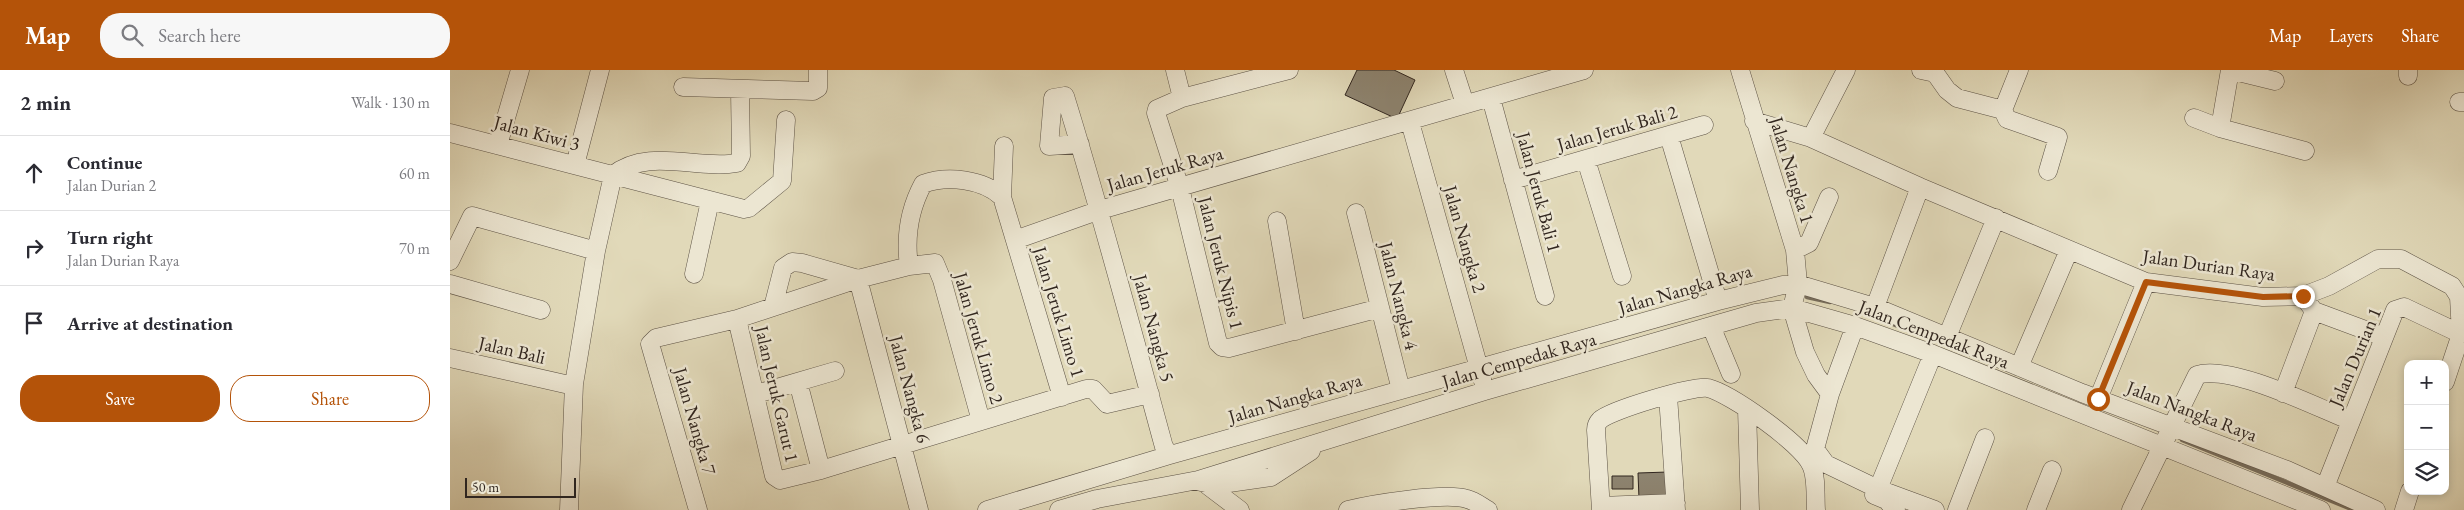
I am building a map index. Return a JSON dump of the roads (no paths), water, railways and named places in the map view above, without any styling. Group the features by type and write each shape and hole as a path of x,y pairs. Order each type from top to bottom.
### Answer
{"street":[{"path":"498,145 520,70"},
{"path":"575,165 600,70"},
{"path":"683,87 813,91 818,88 818,70"},
{"path":"1175,70 1182,98 1289,70"},
{"path":"1454,70 1465,104"},
{"name":"Jalan Jeruk Raya","path":"1015,240 1100,210 1410,122 1584,70"},
{"name":"Jalan Nangka 1","path":"1740,70 1754,121 1795,250 1798,284 1792,308"},
{"path":"1811,138 1846,70"},
{"path":"1921,70 1935,73 1947,90 1957,98 2003,110"},
{"path":"2019,70 2003,110 2007,119 2058,137 2048,172"},
{"path":"2220,128 2230,70 2275,81"},
{"path":"569,510 574,384 596,251 613,175 623,167 641,163 737,163 741,156 740,90"},
{"name":"Jalan Jeruk Nipis 1","path":"1182,98 1159,107 1156,113 1180,188 1218,343 1222,348 1229,348 1296,331"},
{"name":"Jalan Jeruk Bali 1","path":"1492,98 1545,296"},
{"path":"2194,118 2220,128 2305,151"},
{"name":"Jalan Kiwi 3","path":"450,133 744,209 749,208 777,186 783,176 786,120"},
{"name":"Jalan Durian Raya","path":"1754,121 1811,138 1920,187 2146,282 2263,297 2303,296 2329,286 2378,259 2400,259 2452,286 2459,297 2461,334 2449,370"},
{"name":"Jalan Nangka 2","path":"1410,122 1486,391"},
{"name":"Jalan Jeruk Bali 2","path":"1513,180 1704,125"},
{"path":"1669,136 1718,301"},
{"name":"Jalan Nangka 5","path":"1080,144 1100,210 1164,447 1170,455"},
{"path":"1004,146 1002,197 1015,240"},
{"path":"1586,160 1622,276"},
{"path":"737,319 908,266 907,233 916,198 923,184 936,179 983,184 993,188 1002,197"},
{"path":"1874,307 1920,187"},
{"path":"1795,250 1809,243 1829,197"},
{"path":"694,274 710,201"},
{"name":"Jalan Nangka 4","path":"1356,213 1401,390"},
{"path":"450,261 472,216 596,251"},
{"path":"1947,337 1996,218"},
{"path":"1278,221 1296,331 1380,308"},
{"name":"Jalan Jeruk Limo 1","path":"1015,240 1062,397"},
{"path":"2019,367 2069,250"},
{"path":"773,307 783,268 792,262 802,263 858,280"},
{"name":"Jalan Jeruk Limo 2","path":"908,266 930,262 937,265 981,421"},
{"name":"Jalan Nangka 6","path":"858,280 919,510"},
{"path":"2098,399 2146,282"},
{"path":"450,284 542,310"},
{"name":"Jalan Nangka Raya","path":"987,510 1170,455 1718,301 1784,285 1798,284 1874,307 2098,399 2173,426 2325,487 2376,510"},
{"path":"2303,296 2314,311 2384,337"},
{"name":"Jalan Durian 1","path":"2325,487 2396,310 2404,307 2461,334"},
{"path":"1792,308 1805,352 1816,375 1830,394"},
{"name":"Jalan Cempedak Raya","path":"1059,510 1097,499 1202,483 1331,439 1486,391 1711,326 1764,312 1792,308 1855,326 1931,358 2160,447 2288,504 2320,510"},
{"path":"2283,393 2314,311"},
{"name":"Jalan Nangka 7","path":"698,510 650,344 656,338 737,319"},
{"name":"Jalan Jeruk Garut 1","path":"737,319 776,479 821,470"},
{"path":"1711,326 1731,374"},
{"path":"1855,326 1830,394 1816,449 1826,464 1878,489 1935,510"},
{"name":"Jalan Bali","path":"450,358 565,384"},
{"path":"1878,489 1931,358"},
{"path":"756,394 836,371"},
{"path":"2131,510 2196,375 2202,373 2244,379 2283,393 2351,422"},
{"path":"798,382 821,470 1086,389 1093,389 1106,404 1150,394"},
{"path":"1668,396 1676,506 1601,508 1597,424 1614,411 1668,396 1698,388 1707,388 1747,409 1792,443 1810,463 1813,470 1816,510"},
{"path":"1747,409 1750,510"},
{"path":"1957,510 1986,438"},
{"path":"1813,470 1886,500 1896,510"},
{"path":"2036,510 2052,470"},
{"path":"1090,478 1097,499"},
{"path":"1202,483 1240,510"},
{"path":"2404,510 2409,495"},
{"path":"1359,509 1385,502 1466,498 1488,510"}],"waterway":[{"path":"1807,297 1830,302"},
{"path":"1864,312 1905,329"},
{"path":"2182,440 2354,510"}]}
